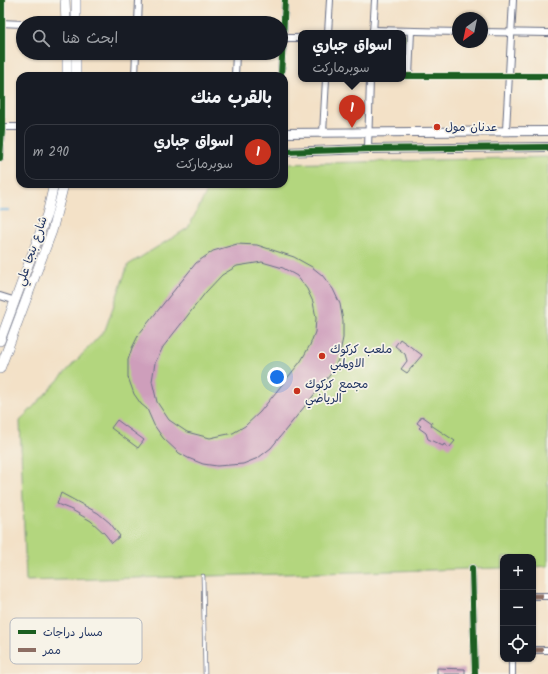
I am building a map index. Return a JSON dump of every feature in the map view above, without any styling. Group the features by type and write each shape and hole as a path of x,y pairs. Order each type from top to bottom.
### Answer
{"main road":[{"path":"66,0 66,16"},
{"path":"76,0 76,16"},
{"path":"67,60 67,72"},
{"path":"76,60 76,72"},
{"name":"شارع بنجا علي","path":"0,341 47,214 53,188"},
{"name":"شارع بنجا علي","path":"0,369 52,231 63,188"},
{"path":"26,273 36,276"}],"street":[{"path":"0,158 2,0"},
{"path":"138,16 139,0"},
{"path":"284,16 285,0"},
{"path":"328,30 330,0"},
{"path":"373,30 375,0"},
{"path":"506,130 513,0"},
{"path":"1,23 16,24"},
{"path":"406,31 452,32"},
{"path":"411,31 406,76 548,76"},
{"path":"488,32 548,33"},
{"path":"135,72 136,60"},
{"path":"235,72 236,60"},
{"path":"281,60 281,72"},
{"path":"323,133 326,82"},
{"path":"368,149 370,82"},
{"path":"1,127 16,127"},
{"path":"288,133 506,130 548,131"},
{"path":"288,152 368,149 548,147"},
{"path":"0,296 16,301"},
{"path":"472,568 475,674"},
{"path":"536,596 548,596"},
{"path":"536,650 548,650"},
{"path":"512,662 512,674"}],"lane":[{"path":"203,576 205,674"}],"green space":[{"name":"مجمع كركوك الرياضي","path":"548,157 548,566 536,567 536,554 500,554 500,568 26,581 20,421 105,330 128,265 188,228 209,188 288,188 288,164"}],"building":[{"name":"ملعب كركوك الاولمبي","path":"237,244 257,245 294,257 312,267 322,275 333,289 340,304 343,321 343,338 339,357 334,370 271,448 258,458 243,464 217,466 203,464 179,453 163,438 154,425 147,409 141,404 134,394 128,377 128,360 139,334 196,263 213,251","holes":["262,262 283,268 297,276 307,289 313,302 316,318 315,332 301,361 260,412 245,426 233,433 210,438 187,432 169,420 157,402 152,381 155,363 163,347 206,292 222,275 237,266"]},
{"path":"400,339 422,355 407,373 401,369 407,361 405,354 395,346"},
{"path":"422,416 432,423 431,425 455,441 449,448 444,444 443,446 428,439 426,433 419,428 421,426 417,423"},
{"path":"117,420 144,440 138,448 111,428"},
{"path":"61,493 98,513 110,523 120,536 112,543 91,521 72,510 57,504"},
{"path":"437,668 465,669 465,674 437,674"}],"waterway":[{"path":"0,210 9,210"}],"marked path":[{"path":"536,596 548,596"},
{"path":"536,650 548,650"}],"cycle path":[{"path":"0,158 2,130 2,0"},
{"path":"284,16 285,0"},
{"path":"281,72 282,60"},
{"path":"406,76 548,76"},
{"path":"288,152 368,149 548,147"},
{"path":"472,568 475,674"}],"place":[{"name":"عدنان مول","path":"437,127"},
{"name":"اسواق جباري","path":"352,128"},
{"name":"ملعب كركوك الاولمبي","path":"322,356"},
{"name":"مجمع كركوك الرياضي","path":"297,391"}]}
